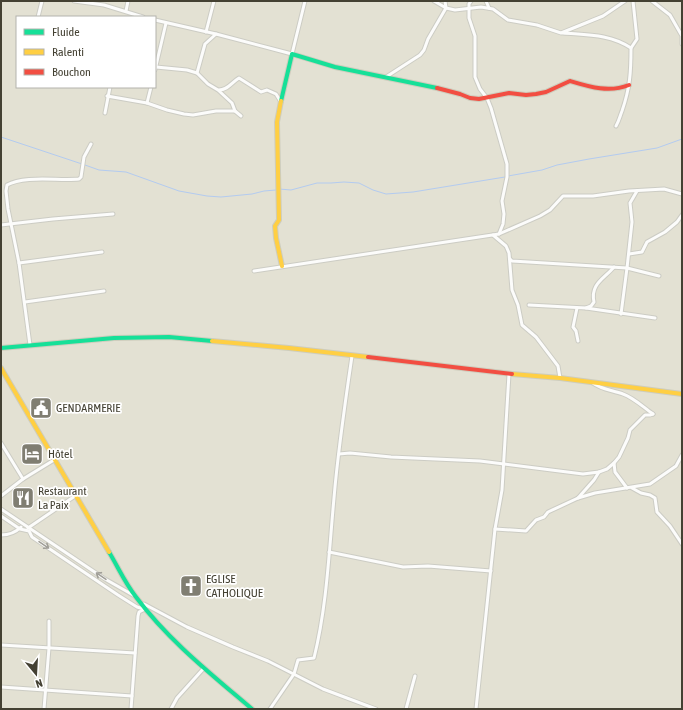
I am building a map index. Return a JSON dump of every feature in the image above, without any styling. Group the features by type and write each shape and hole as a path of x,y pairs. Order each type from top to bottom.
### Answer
{"main road":[{"path":"282,266 274,226 279,220 277,122 292,54 335,67 386,77 460,94 470,98 487,98 509,93 526,95 536,94 546,92 570,81 605,90 623,88 629,85"},
{"path":"1,348 30,344 114,338 169,337 267,346 509,374 560,378 682,394"},
{"path":"1,368 135,596 163,629 204,668 252,709"}],"street":[{"path":"38,16 42,1"},
{"path":"74,1 104,5 140,16"},
{"path":"123,16 128,1"},
{"path":"206,32 214,1"},
{"path":"156,20 292,54 305,1"},
{"path":"434,1 446,8 463,10 481,7 489,8 493,9 508,20 537,25 561,33 605,36 631,48"},
{"path":"386,77 420,55 424,50 428,38 446,8 445,1"},
{"path":"471,1 469,18 475,36 476,77 480,89 487,98 499,132 507,164 507,176 502,201 504,214 503,224 499,234"},
{"path":"486,1 489,8"},
{"path":"561,33 603,16 625,1"},
{"path":"616,126 629,85 631,48 636,39 633,1"},
{"path":"652,1 670,15 682,36 682,44"},
{"path":"156,57 166,23"},
{"path":"197,73 205,44 216,34"},
{"path":"156,69 187,70 197,73 232,103 235,111 241,116"},
{"path":"218,90 223,90 239,78 261,92 267,90 276,94 281,102"},
{"path":"105,113 110,88"},
{"path":"147,103 151,88"},
{"path":"107,96 147,103 166,110 193,115 235,111"},
{"path":"30,344 19,263 6,191 7,185 13,182 36,180 78,179 81,177 84,157 91,144"},
{"path":"254,271 499,234 540,216 550,210 563,196 593,196 629,191 664,189 682,194"},
{"path":"620,314 632,222 630,203 637,191"},
{"path":"1,225 113,214"},
{"path":"629,254 642,252 647,242 665,232 677,222 682,215"},
{"path":"493,235 506,246 509,253 512,290 518,305 521,322 524,327 536,337 558,366 560,378"},
{"path":"19,263 102,252"},
{"path":"510,260 579,266 627,268 659,276"},
{"path":"586,308 591,306 594,302 593,296 598,282 606,277 614,267"},
{"path":"25,302 104,291"},
{"path":"529,305 586,308 655,318"},
{"path":"577,308 573,327 576,331 578,341"},
{"path":"270,709 294,674 298,660 314,658 324,608 338,454 352,356"},
{"path":"476,709 495,529 502,490 509,374"},
{"path":"338,454 350,453 504,464 583,474 599,472 607,469 614,463 628,438 630,430 645,415 653,414 622,393 598,387 592,383"},
{"path":"1,443 24,479"},
{"path":"495,529 526,531 536,520 544,517 555,507 578,498 595,493 645,485 654,482 676,466 682,455"},
{"path":"1,496 54,460"},
{"path":"614,463 616,472 627,488"},
{"path":"578,498 599,472"},
{"path":"631,487 641,493 655,498 657,512 670,526 682,544"},
{"path":"28,528 75,496"},
{"path":"1,509 116,586 135,596"},
{"path":"1,516 20,529 29,531 32,537 118,595 137,607 145,609"},
{"path":"1,535 11,534 20,529 23,524"},
{"path":"329,552 403,567 428,566 491,571"},
{"path":"139,601 187,627 233,648 268,661 323,689 376,709"},
{"path":"131,709 138,616 139,612 145,609"},
{"path":"44,709 49,648 49,621"},
{"path":"1,645 135,653"},
{"path":"171,709 177,698 204,668"},
{"path":"406,709 415,676"},
{"path":"1,687 132,696"}],"shaded area":[{"path":"1,1 682,1 682,709 1,709"}],"waterway":[{"path":"1,137 82,164"},
{"path":"508,176 542,170 557,165 657,148 682,139"},
{"path":"85,165 99,170 126,172 179,191 207,196 221,197 276,190"},
{"path":"279,189 291,190 317,183 344,182 359,183 373,190 386,194 413,192 505,177"}],"traffic: fast":[{"path":"281,101 292,54 335,67 437,88"},
{"path":"1,348 114,338 169,337 212,341"},
{"path":"109,552 132,592 148,613 206,670 252,709"}],"traffic: slow":[{"path":"281,101 277,122 279,220 275,226 282,266"},
{"path":"212,341 368,357"},
{"path":"1,368 109,552"},
{"path":"512,374 560,378 682,394"}],"traffic: jam":[{"path":"437,88 470,98 479,99 509,93 526,95 536,94 546,92 570,81 592,87 607,89 614,89 629,85"},
{"path":"368,357 512,374"}],"place":[{"name":"GENDARMERIE","path":"41,408"},
{"name":"Hôtel","path":"32,454"},
{"name":"Restaurant La Paix","path":"23,498"},
{"name":"EGLISE CATHOLIQUE","path":"191,586"}]}
